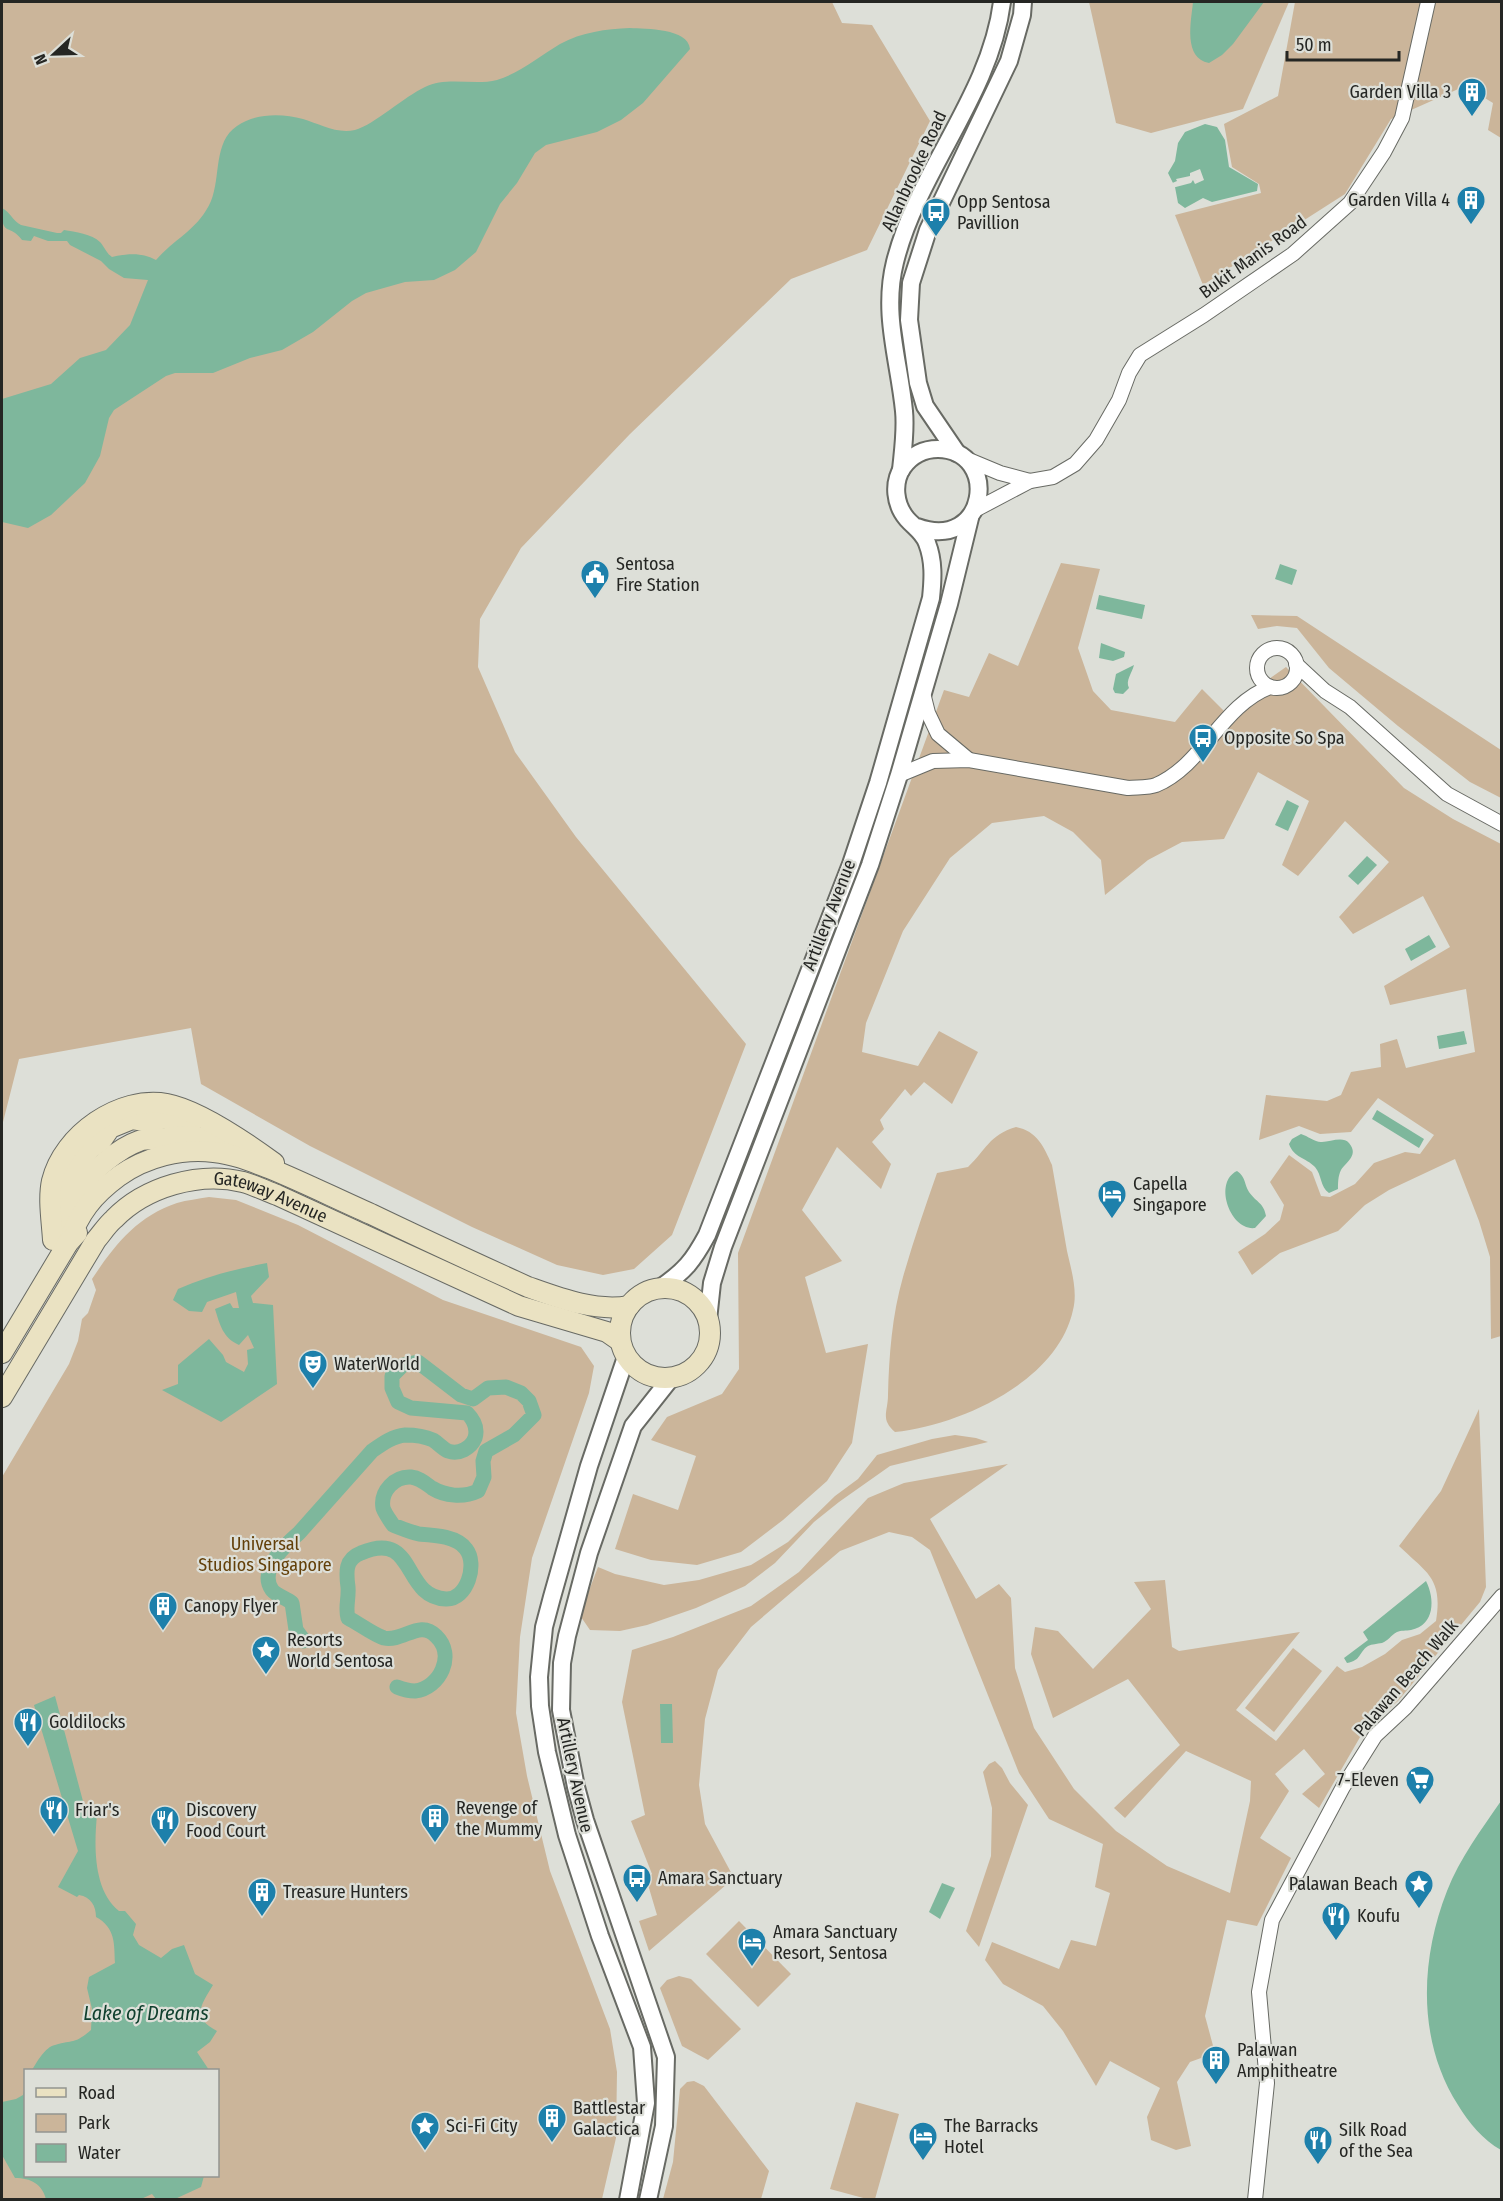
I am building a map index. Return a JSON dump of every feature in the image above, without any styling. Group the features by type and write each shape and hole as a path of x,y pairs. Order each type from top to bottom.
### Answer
{"main road":[{"name":"Gateway Avenue","path":"60,1242 52,1216 52,1183 58,1165 80,1136 101,1117 146,1102 166,1104 186,1110 247,1143 302,1182"},
{"name":"Gateway Avenue","path":"52,1216 63,1185 70,1173 90,1149 101,1141 110,1128 132,1119 145,1121 169,1118 207,1121"},
{"name":"Gateway Avenue","path":"2,1353 31,1304 60,1242 78,1191 85,1181 132,1144 142,1140 174,1136 198,1137 222,1143 248,1160 302,1182 528,1287 555,1297 591,1305 615,1309 629,1306"},
{"name":"Gateway Avenue","path":"60,1242 108,1199 145,1175 198,1161 248,1160"},
{"name":"Gateway Avenue","path":"2,1397 96,1240 113,1219 149,1193 190,1181 217,1179 243,1182 260,1189 519,1306 607,1332 623,1349 633,1366 651,1377 671,1378"},
{"path":"623,1349 620,1329 622,1317 637,1297 660,1288 684,1293 703,1309 708,1320 709,1340 703,1358 694,1368 684,1375 671,1378"}],"street":[{"name":"Allanbrooke Road","path":"901,470 904,411 890,322 895,262 908,219 990,54 1002,2"},
{"name":"Allanbrooke Road","path":"961,455 925,406 918,383 909,320 911,283 928,230 1009,61 1022,15 1023,2"},
{"name":"Bukit Manis Road","path":"1030,481 1053,477 1075,464 1096,440 1119,400 1129,373 1140,355 1204,315 1293,254 1350,202 1384,152 1402,118 1428,2"},
{"path":"901,470 920,452 938,449 961,455 1000,473 1030,481"},
{"name":"Artillery Avenue","path":"708,1320 712,1283 723,1247 870,865 923,693 972,514 979,499 980,488 972,466 961,455"},
{"name":"Artillery Avenue","path":"660,1288 692,1263 707,1235 850,864 878,783 931,598 933,578 927,541 917,527 909,521 898,503 897,481 901,470"},
{"path":"917,527 931,532 945,532 958,527 972,514 1030,481"},
{"path":"1246,699 1257,673 1258,661 1266,651 1284,650 1294,658 1295,675 1288,685"},
{"path":"1296,664 1325,691 1350,707 1447,794 1502,824"},
{"path":"1257,673 1264,684 1270,687 1288,685 1325,691"},
{"path":"899,775 933,761 969,760 1128,788 1154,786 1172,776 1184,765 1246,699 1270,687"},
{"path":"923,693 928,713 938,735 969,760"},
{"name":"Artillery Avenue","path":"623,1349 544,1627 539,1677 540,1706 547,1752 567,1835 600,1936 642,2047 646,2103 628,2199"},
{"name":"Artillery Avenue","path":"648,2199 664,2126 666,2057 585,1820 562,1720 561,1683 567,1636 580,1582 633,1426 671,1378"},
{"name":"Palawan Beach Walk","path":"1255,2199 1267,2083 1258,1992 1272,1920 1343,1787 1375,1736 1405,1708 1502,1596"}],"green space":[{"path":"2,2 832,2 842,23 872,25 930,121 867,250 791,279 630,434 521,548 480,619 478,667 515,752 576,837 746,1044 672,1235 634,1269 603,1275 557,1265 472,1227 310,1146 201,1084 191,1028 19,1059 2,1126"},
{"path":"1089,2 1289,2 1243,109 1151,133 1116,123"},
{"path":"1295,2 1501,2 1501,138 1488,130 1493,103 1465,86 1391,119 1345,194 1203,285 1175,215 1261,193 1259,184 1232,167 1224,124 1278,96"},
{"path":"1061,563 1100,569 1078,648 1093,691 1111,710 1175,722 1202,689 1224,711 1286,667 1404,788 1453,819 1501,844 1501,1336 1491,1339 1490,1257 1455,1159 1389,1190 1365,1205 1338,1231 1280,1253 1252,1275 1238,1252 1265,1234 1280,1220 1284,1205 1270,1182 1289,1155 1312,1172 1321,1196 1330,1197 1355,1184 1374,1163 1405,1152 1420,1154 1434,1135 1378,1098 1351,1132 1320,1134 1299,1126 1259,1140 1266,1095 1327,1101 1341,1095 1351,1072 1381,1067 1380,1044 1397,1039 1406,1068 1475,1052 1466,989 1390,1005 1384,986 1450,947 1423,896 1353,934 1339,917 1389,862 1345,821 1298,876 1282,865 1309,801 1258,772 1224,839 1182,842 1148,860 1105,895 1101,860 1073,832 1044,816 992,823 950,858 903,931 866,1023 862,1052 918,1066 939,1031 978,1052 952,1104 924,1082 911,1096 905,1089 880,1120 884,1129 872,1142 891,1164 881,1189 837,1147 802,1210 842,1261 805,1277 826,1353 868,1344 852,1443 827,1481 783,1520 741,1552 697,1565 651,1560 615,1549 633,1494 678,1510 696,1456 651,1440 667,1417 722,1394 739,1369 738,1253 944,690 969,697 989,653 1018,666"},
{"path":"1251,615 1297,616 1501,750 1501,798 1470,782 1398,726 1329,668 1297,628 1277,626 1258,629"},
{"path":"1016,1127 1035,1136 1043,1146 1052,1165 1074,1288 1073,1310 1064,1335 1048,1358 1027,1378 1003,1395 949,1420 895,1432 886,1419 894,1321 899,1291 937,1173 968,1167 1000,1134"},
{"name":"Universal Studios Singapore","path":"209,1197 236,1200 298,1225 443,1300 581,1347 594,1366 589,1393 532,1558 520,1637 516,1713 527,1776 550,1871 610,2029 617,2072 616,2138 602,2199 2,2200 2,1477 69,1364 78,1341 82,1319 88,1313 96,1290 92,1279 100,1267 138,1224 163,1209 189,1200"},
{"path":"1479,1409 1486,1587 1480,1602 1398,1701 1363,1732 1319,1808 1302,1794 1325,1774 1304,1749 1275,1774 1289,1791 1260,1838 1291,1858 1257,1926 1227,1920 1205,2016 1215,2053 1190,2062 1177,2082 1191,2146 1176,2150 1151,2140 1147,2117 1160,2088 1110,2061 1096,2086 1063,2031 1043,2006 1003,1984 985,1960 992,1942 1059,1969 1071,1940 1096,1946 1110,1893 1095,1887 1103,1844 1049,1819 1019,1773 930,1550 912,1537 889,1532 840,1551 751,1627 718,1670 705,1719 699,1785 705,1824 734,1878 649,1951 639,1921 657,1915 646,1878 652,1874 631,1821 645,1815 622,1702 632,1650 673,1637 751,1606 799,1572 868,1498 904,1483 1008,1464 930,1519 976,1599 999,1584 1011,1598 1015,1668 1034,1728 1074,1789 1116,1831 1167,1866 1230,1893 1250,1801 1251,1781 1186,1751 1125,1818 1114,1808 1180,1745 1128,1679 1053,1718 1031,1654 1035,1627 1058,1631 1093,1669 1151,1609 1134,1582 1165,1580 1172,1647 1179,1651 1300,1632 1236,1710 1276,1741 1337,1666 1345,1672 1362,1667 1385,1654 1402,1640 1420,1634 1436,1621 1438,1607 1435,1585 1425,1570 1399,1546 1441,1491"},
{"path":"955,1435 988,1442 890,1466 814,1522 775,1563 745,1586 696,1608 647,1625 620,1631 590,1630 581,1617 598,1567 615,1574 664,1585 699,1580 751,1565 788,1542 835,1496 858,1479 877,1455 932,1439"},
{"path":"1293,1648 1322,1671 1274,1732 1245,1708"},
{"path":"995,1761 1028,1805 979,1947 966,1931 991,1856 992,1808 983,1772 989,1764"},
{"path":"739,1921 791,1974 758,2007 706,1954"},
{"path":"679,1976 691,1979 741,2029 708,2060 682,2046 660,1988 667,1980"},
{"path":"694,2081 704,2086 769,2171 761,2199 663,2199 673,2162 680,2089 687,2082"},
{"path":"856,2102 899,2114 875,2199 830,2189"}],"water":[{"path":"1193,2 1264,2 1233,44 1209,63 1201,60 1192,47 1190,29"},
{"path":"630,28 674,33 688,42 690,49 643,103 621,120 597,132 546,145 535,153 517,183 500,204 476,252 455,270 434,280 405,282 366,293 352,301 313,332 282,350 250,358 213,373 175,373 166,376 114,410 109,418 100,456 85,483 51,515 28,528 2,522 2,399 51,384 80,358 106,350 130,325 148,280 124,278 67,241 48,241 34,236 31,241 22,240 5,227 2,208 21,225 57,233 64,230 93,237 112,257 139,255 156,260 206,211 214,192 224,141 229,133 244,122 260,116 286,116 335,130 355,130 417,91 433,84 497,80 530,64 560,44 577,37 603,30"},
{"path":"1205,124 1217,127 1225,140 1229,167 1258,184 1257,191 1212,202 1203,198 1185,208 1178,203 1175,187 1168,173 1175,161 1178,143 1185,132"},
{"path":"1280,564 1297,570 1292,585 1275,579"},
{"path":"1099,595 1145,605 1142,619 1096,609"},
{"path":"1101,643 1125,652 1124,657 1113,661 1099,658"},
{"path":"1134,665 1128,680 1129,688 1123,694 1115,693 1113,689 1116,674"},
{"path":"1287,800 1299,806 1288,831 1275,825"},
{"path":"1367,856 1377,865 1358,885 1348,876"},
{"path":"1429,935 1436,947 1411,961 1405,949"},
{"path":"1464,1031 1467,1044 1439,1049 1437,1036"},
{"path":"1377,1110 1424,1139 1419,1148 1372,1119"},
{"path":"1301,1134 1320,1142 1346,1141 1352,1147 1351,1158 1340,1172 1338,1189 1329,1193 1324,1188 1315,1167 1291,1149 1289,1144 1292,1139"},
{"path":"1237,1171 1249,1192 1262,1205 1265,1212 1266,1216 1255,1228 1246,1227 1238,1222 1228,1205 1226,1185"},
{"path":"267,1263 269,1277 251,1296 253,1303 273,1305 277,1384 221,1422 162,1390 178,1384 178,1365 209,1339 226,1362 244,1372 248,1364 247,1350 254,1348 248,1335 239,1345 229,1339 215,1309 230,1303 233,1308 239,1308 236,1292 207,1302 202,1312 189,1311 173,1300 178,1289 189,1284 222,1273"},
{"path":"1426,1581 1432,1603 1425,1623 1411,1630 1397,1632 1382,1643 1368,1646 1358,1658 1347,1663 1344,1658 1368,1640 1363,1632"},
{"name":"Lake of Dreams","path":"55,1696 84,1805 97,1815 97,1866 104,1891 110,1902 119,1911 125,1911 136,1924 133,1935 139,1945 161,1958 172,1949 184,1945 195,1974 213,1985 202,2004 201,2015 203,2021 217,2031 210,2042 197,2052 208,2069 33,2069 51,2046 77,2040 91,2030 92,2009 87,1988 89,1977 115,1963 111,1931 103,1921 96,1917 92,1903 83,1896 77,1897 58,1887 78,1851 34,1705"},
{"path":"660,1704 672,1704 673,1743 661,1743"},
{"path":"1501,1801 1501,2150 1482,2136 1472,2125 1445,2080 1435,2054 1429,2027 1427,2000 1432,1945 1447,1891 1465,1856"},
{"path":"942,1883 955,1888 940,1919 929,1912"},
{"path":"24,2090 24,2177 204,2177 201,2187 175,2199 156,2199 152,2194 141,2199 46,2199 42,2189 35,2183 15,2178 2,2155 2,2102 23,2095"}],"pier":[{"path":"1200,169 1204,180 1195,184 1193,180 1191,183 1172,188 1170,184 1177,181 1176,179 1190,176 1190,173"}],"waterway":[{"path":"304,1641 296,1630 292,1603 274,1592 269,1582 268,1574 275,1558 372,1451 388,1441 405,1435 419,1436 433,1440 448,1451 456,1452 468,1448 475,1438 475,1424 467,1413 411,1408 398,1402 392,1388 392,1376 403,1365 418,1362 461,1395 473,1399 488,1388 506,1387 521,1393 529,1401 534,1415 514,1435 486,1451 483,1461 484,1477 478,1491 466,1495 448,1494 437,1491 420,1480 405,1477 394,1482 386,1490 384,1496 383,1508 393,1525 419,1534 451,1539 466,1549 471,1563 470,1572 465,1588 460,1594 446,1599 432,1595 422,1588 401,1556 392,1550 379,1548 361,1553 349,1562 347,1571 348,1618 384,1638 424,1630 430,1631 442,1644 445,1661 442,1670 432,1684 415,1691 397,1687"}],"place":[{"name":"Garden Villa 3","path":"1472,118"},
{"name":"Garden Villa 4","path":"1471,226"},
{"name":"Opp Sentosa Pavillion","path":"936,238"},
{"name":"Sentosa Fire Station","path":"595,600"},
{"name":"Opposite So Spa","path":"1203,764"},
{"name":"Capella Singapore","path":"1112,1220"},
{"name":"WaterWorld","path":"313,1390"},
{"name":"Canopy Flyer","path":"163,1632"},
{"name":"Resorts World Sentosa","path":"266,1676"},
{"name":"Goldilocks","path":"28,1748"},
{"name":"7-Eleven","path":"1420,1806"},
{"name":"Friar's","path":"54,1836"},
{"name":"Revenge of the Mummy","path":"435,1844"},
{"name":"Discovery Food Court","path":"165,1846"},
{"name":"Amara Sanctuary","path":"637,1904"},
{"name":"Palawan Beach","path":"1419,1910"},
{"name":"Treasure Hunters","path":"262,1918"},
{"name":"Koufu","path":"1336,1942"},
{"name":"Amara Sanctuary Resort, Sentosa","path":"752,1968"},
{"name":"Palawan Amphitheatre","path":"1216,2086"},
{"name":"Battlestar Galactica","path":"552,2144"},
{"name":"Sci-Fi City","path":"425,2152"},
{"name":"The Barracks Hotel","path":"923,2162"},
{"name":"Silk Road of the Sea","path":"1318,2166"}]}
